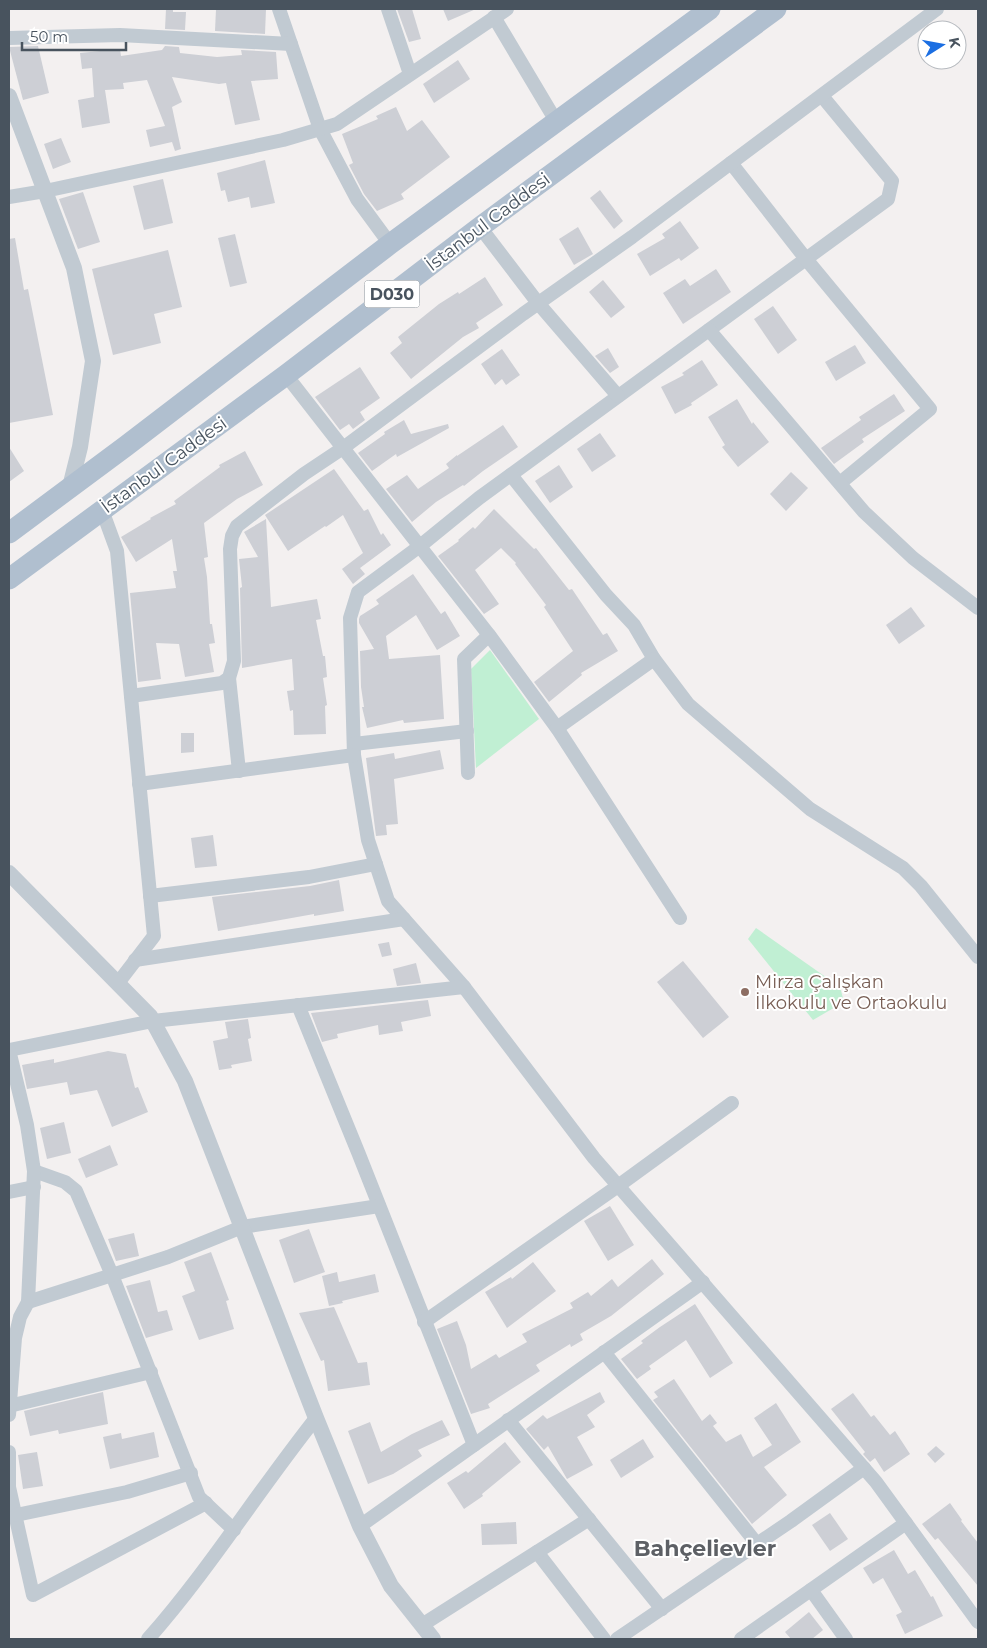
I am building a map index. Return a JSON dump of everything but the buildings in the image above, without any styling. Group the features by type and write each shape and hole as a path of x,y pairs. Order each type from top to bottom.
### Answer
{"main road":[{"name":"D030","path":"9,533 390,244 710,9"},
{"name":"İstanbul Caddesi","path":"9,579 286,375 480,227 776,9"}],"street":[{"path":"279,9 320,129 357,199 390,244"},
{"path":"388,9 410,74"},
{"path":"239,770 230,678 234,661 230,549 232,536 238,526 304,474 343,448 731,163 937,9"},
{"path":"9,197 283,140 337,124 502,11 556,121"},
{"path":"9,38 120,34 291,44"},
{"path":"9,96 74,268 93,361 80,448 70,487"},
{"path":"822,96 892,181 888,199 479,498 420,546 358,592 350,618 354,750 368,840 388,901 464,987 594,1158 864,1468 978,1622"},
{"path":"731,163 806,259 930,408 840,483"},
{"path":"480,227 538,303 618,396"},
{"path":"709,330 864,512 913,558 978,608"},
{"path":"286,375 489,635 557,728 680,918"},
{"path":"512,475 606,595 634,626 654,659 688,704 810,809 903,868 921,886 978,957"},
{"path":"102,510 117,551 154,936 118,983"},
{"path":"468,773 464,659 489,635"},
{"path":"557,728 654,659"},
{"path":"131,696 222,684 230,678"},
{"path":"139,784 239,770 467,731"},
{"path":"150,896 309,877 376,864"},
{"path":"9,873 153,1021 185,1081 360,1526 391,1586 433,1639"},
{"path":"135,960 404,919"},
{"path":"151,1372 9,1409 15,1338 20,1317 28,1302 34,1170 27,1125 9,1050 153,1021 464,987"},
{"path":"298,1005 474,1445"},
{"path":"424,1322 618,1186 732,1103"},
{"path":"34,1170 65,1182 76,1191 112,1275 200,1496 234,1530"},
{"path":"9,1192 34,1187"},
{"path":"28,1302 168,1257 242,1227 379,1206"},
{"path":"360,1526 703,1282"},
{"path":"604,1352 757,1544"},
{"path":"148,1639 234,1530 316,1418"},
{"path":"508,1420 662,1609"},
{"path":"9,1452 9,1487 33,1595 206,1503"},
{"path":"617,1639 757,1544 864,1468"},
{"path":"16,1515 127,1492 191,1473"},
{"path":"422,1625 589,1519"},
{"path":"740,1639 906,1523"},
{"path":"537,1552 604,1639"},
{"path":"811,1590 846,1639"}],"green space":[{"path":"490,650 539,719 476,768 471,669"},
{"path":"756,928 840,987 844,1002 813,1020 748,939"}],"place":[{"name":"Mirza Çalışkan İlkokulu ve Ortaokulu","path":"745,992"}],"district":[{"name":"Bahçelievler","path":"705,1548"}]}
